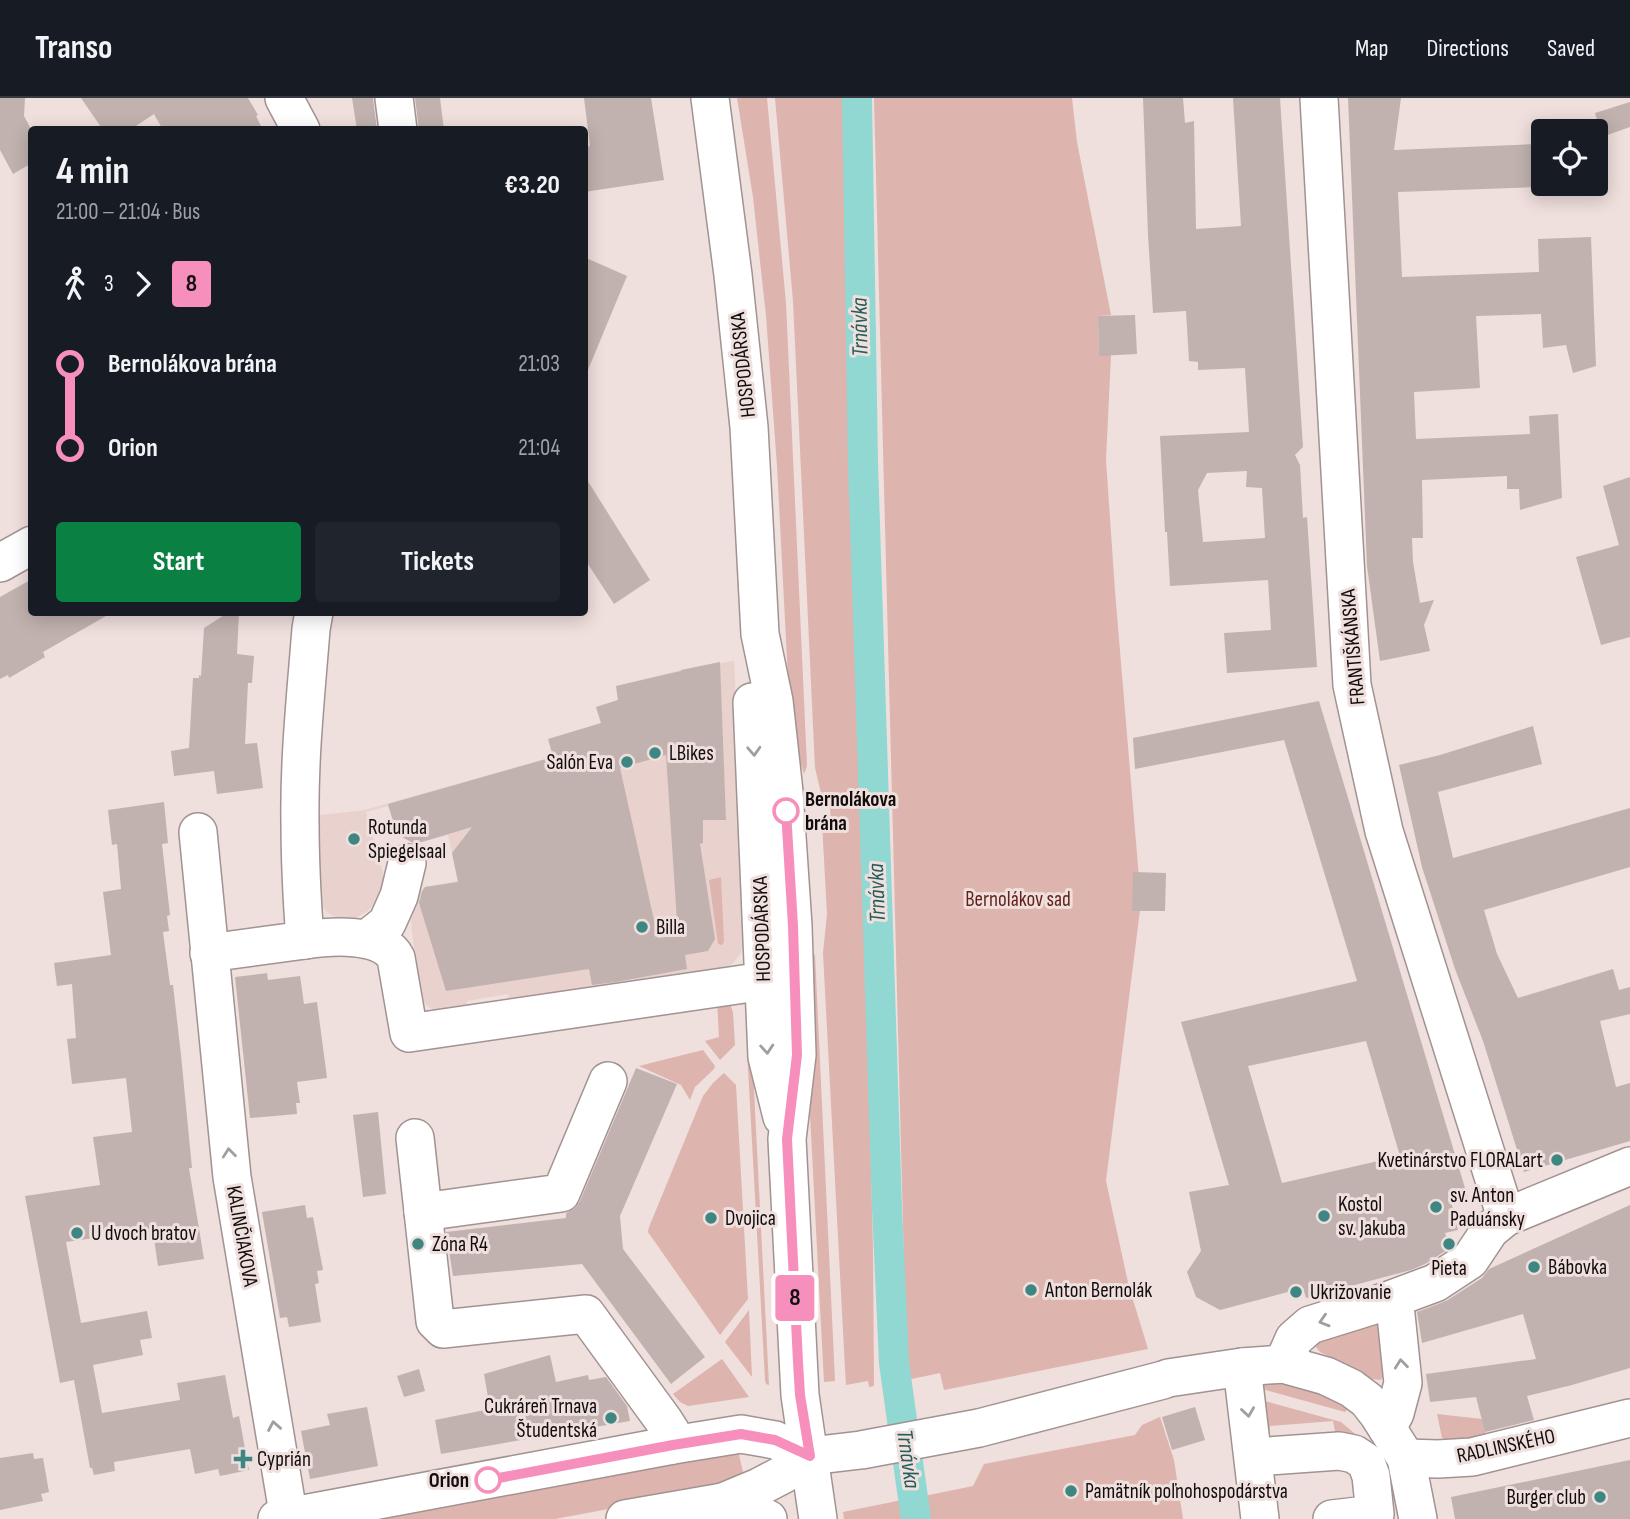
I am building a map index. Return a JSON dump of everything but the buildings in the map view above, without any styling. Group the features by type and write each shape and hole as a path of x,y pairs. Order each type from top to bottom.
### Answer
{"street":[{"path":"284,98 300,126"},
{"path":"394,98 398,126"},
{"name":"HOSPODÁRSKA","path":"710,98 749,427 760,634 774,701 785,792 797,1055 787,1139 800,1395 818,1519"},
{"name":"FRANTIŠKÁNSKA","path":"1320,98 1352,685 1384,831 1506,1217"},
{"path":"0,563 28,547"},
{"path":"305,940 299,820 302,737 313,616"},
{"name":"HOSPODÁRSKA","path":"760,634 752,703 767,1057 787,1139"},
{"name":"KALINČIAKOVA","path":"198,832 232,1177 285,1518"},
{"path":"366,939 387,923 399,895 407,863"},
{"path":"209,953 328,937 366,939 392,950 396,958 409,1033 764,981"},
{"path":"423,1212 561,1193 608,1081"},
{"path":"415,1138 435,1321 443,1329 586,1314 664,1421 671,1432 673,1445"},
{"path":"1283,1364 1294,1339 1310,1325 1435,1283 1470,1260 1490,1230 1506,1217 1630,1166"},
{"path":"1332,1519 1375,1514 1418,1514 1397,1443 1395,1413 1403,1383 1396,1315 1392,1307 1384,1302"},
{"path":"625,1519 723,1502 784,1474 810,1456 935,1436 1021,1417 1166,1379 1242,1367 1283,1364 1325,1376 1352,1388 1367,1400 1397,1443"},
{"path":"1242,1367 1260,1519"},
{"name":"RADLINSKÉHO","path":"1397,1443 1438,1460 1472,1457 1630,1418"},
{"path":"285,1518 741,1434 775,1440 810,1456"},
{"path":"1254,1457 1339,1451 1354,1454 1366,1462 1371,1476 1375,1514"},
{"path":"723,1502 768,1519"}],"shaded area":[{"path":"734,661 744,937 741,953 726,969 510,1003 508,994 467,1001 467,1010 443,1012 430,1008 421,1000 419,991 410,913 414,901 425,887 458,881 448,835 413,844 397,834 388,806 366,812 383,873 379,896 369,910 343,922 327,912 316,900 311,816 365,810 553,757 601,723 596,707 618,700 616,686 681,670"}],"green space":[{"path":"737,98 767,98 786,303 807,766 804,774 794,741 789,697 766,316 753,197"},
{"path":"775,98 844,98 873,1248 874,1386 869,1387 868,1381 846,1385 823,953 827,914 822,823 831,822 829,794 821,793 815,768 793,301"},
{"name":"Bernolákov sad","path":"874,98 1072,98 1077,142 1111,315 1098,316 1099,355 1111,355 1106,460 1141,902 1106,1181 1129,1287 1148,1349 944,1390 940,1373 907,1380"},
{"path":"721,877 722,945 718,944 709,880"},
{"path":"812,953 815,955 835,1381 824,1382 804,1000"},
{"path":"717,1000 731,1006 735,1045 720,1060 705,1041 719,1037"},
{"path":"703,1050 715,1066 695,1087 690,1100 681,1085 639,1066"},
{"path":"747,1050 752,1051 769,1385 765,1380"},
{"path":"724,1073 736,1085 748,1299 720,1335 648,1232 703,1096"},
{"path":"749,1310 752,1377 725,1342"},
{"path":"1372,1320 1380,1327 1385,1375 1380,1380 1364,1378 1320,1352 1315,1346 1316,1339"},
{"path":"722,1359 749,1397 688,1406 673,1394"},
{"path":"1282,1380 1334,1398 1348,1409 1345,1412 1258,1388 1262,1383"},
{"path":"1252,1400 1265,1401 1341,1422 1360,1438 1336,1437 1333,1421 1270,1426 1269,1442"},
{"path":"1437,1414 1482,1419 1487,1438 1452,1441 1442,1438"},
{"path":"1160,1417 1174,1460 1183,1519 928,1519 924,1496 973,1486 984,1464 1135,1435 1142,1425"},
{"path":"736,1442 745,1481 710,1490 555,1519 334,1519"},
{"path":"902,1500 905,1519 844,1519 843,1512"}],"waterway":[{"name":"Trnávka","path":"857,98 863,463 887,1208 894,1363 916,1519"}],"bus line":[{"name":"8","path":"488,1480 741,1434 775,1440 810,1456 800,1395 787,1139 797,1055 786,811"}],"place":[{"name":"LBikes","path":"655,753"},
{"name":"Salón Eva","path":"627,762"},
{"name":"Bernolákova brána","path":"786,811"},
{"name":"Rotunda Spiegelsaal","path":"354,839"},
{"name":"Billa","path":"642,927"},
{"name":"Kvetinárstvo FLORALart","path":"1557,1160"},
{"name":"sv. Anton Paduánsky","path":"1436,1207"},
{"name":"Kostol sv. Jakuba","path":"1324,1216"},
{"name":"Dvojica","path":"711,1218"},
{"name":"U dvoch bratov","path":"77,1233"},
{"name":"Zóna R4","path":"418,1244"},
{"name":"Pieta","path":"1449,1244"},
{"name":"Bábovka","path":"1534,1267"},
{"name":"Anton Bernolák","path":"1031,1290"},
{"name":"Ukrižovanie","path":"1296,1292"},
{"name":"Cukráreň Trnava Študentská","path":"611,1418"},
{"name":"Cyprián","path":"243,1459"},
{"name":"Orion","path":"488,1480"},
{"name":"Pamätník poľnohospodárstva","path":"1071,1491"},
{"name":"Burger club","path":"1600,1497"}]}
